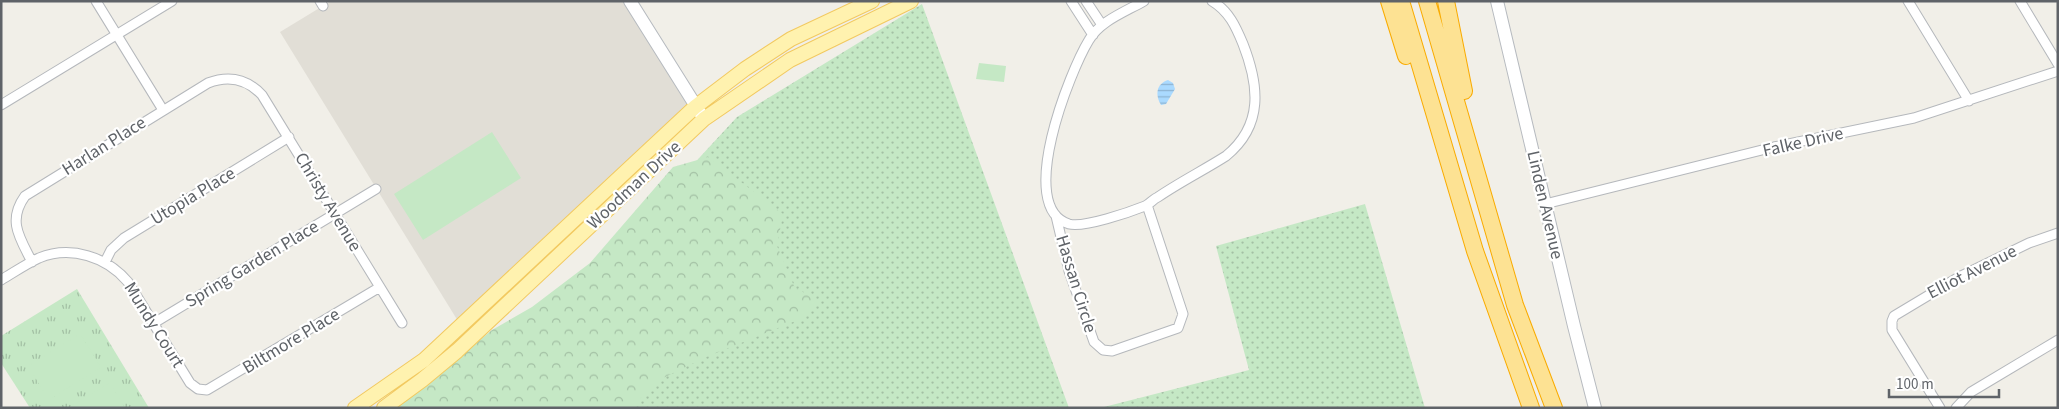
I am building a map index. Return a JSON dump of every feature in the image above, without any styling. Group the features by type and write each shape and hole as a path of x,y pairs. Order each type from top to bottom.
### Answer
{"highway":[{"path":"1389,1 1427,123 1531,408"},
{"path":"1401,1 1475,251"},
{"path":"1428,1 1515,305 1554,408"},
{"path":"1446,1 1478,175"}],"main road":[{"path":"630,1 704,119"},
{"name":"Woodman Drive","path":"355,408 407,374 431,354 695,106 745,69 791,39 872,1"},
{"name":"Woodman Drive","path":"384,408 422,380 469,340 704,119 790,60 911,1"},
{"name":"Linden Avenue","path":"1497,1 1595,408"}],"street":[{"path":"96,1 163,110"},
{"path":"1,105 172,1"},
{"path":"1071,1 1093,35"},
{"path":"1086,1 1102,25"},
{"path":"1144,1 1102,25 1093,35 1068,86 1052,137 1046,172 1048,204 1056,216 1067,223 1081,225 1096,222 1147,205 1234,149 1246,134 1253,117 1255,105 1254,80 1248,56 1237,28 1230,17 1212,1"},
{"path":"1908,1 1969,101"},
{"path":"2020,1 2058,64"},
{"name":"Falke Drive","path":"1545,204 1774,147 1914,118 2058,71"},
{"name":"Harlan Place","path":"32,262 20,239 16,226 18,209 25,196 163,110 216,80 233,78 250,84"},
{"name":"Christy Avenue","path":"250,84 262,95 289,137 402,324"},
{"name":"Utopia Place","path":"105,262 112,250 124,238 289,137"},
{"name":"Spring Garden Place","path":"154,323 376,189"},
{"name":"Hassan Circle","path":"1056,216 1069,271 1094,342 1103,350 1112,351 1178,328 1183,314 1147,205"},
{"name":"Elliot Avenue","path":"1940,408 1892,330 1892,320 1897,314 1959,277 2029,243 2058,233"},
{"path":"1,280 32,262 49,255 70,253 105,262"},
{"name":"Mundy Court","path":"105,262 128,282 190,383 201,390"},
{"name":"Biltmore Place","path":"201,390 212,389 380,287"},
{"path":"1956,408 1971,392 2058,340"}],"shaded area":[{"path":"331,1 630,1 695,107 461,326 280,32"}],"green space":[{"path":"922,4 1069,408 413,408 566,302 737,117"},
{"path":"979,63 1006,66 1004,82 976,79"},
{"path":"492,132 521,178 423,240 394,194"},
{"path":"708,157 783,214 777,246 794,286 818,302 803,318 706,357 659,380 630,408 396,408 492,330 532,307 590,263 673,167"},
{"path":"1365,204 1425,408 1100,408 1249,370 1216,246"},
{"path":"77,289 149,408 30,408 1,363 1,336"},
{"path":"80,334 101,367 49,400 28,366"},
{"path":"110,383 125,408 73,408 71,406"}],"water":[{"path":"1168,80 1173,83 1175,89 1166,104 1161,105 1157,94 1158,90 1161,84"}]}
